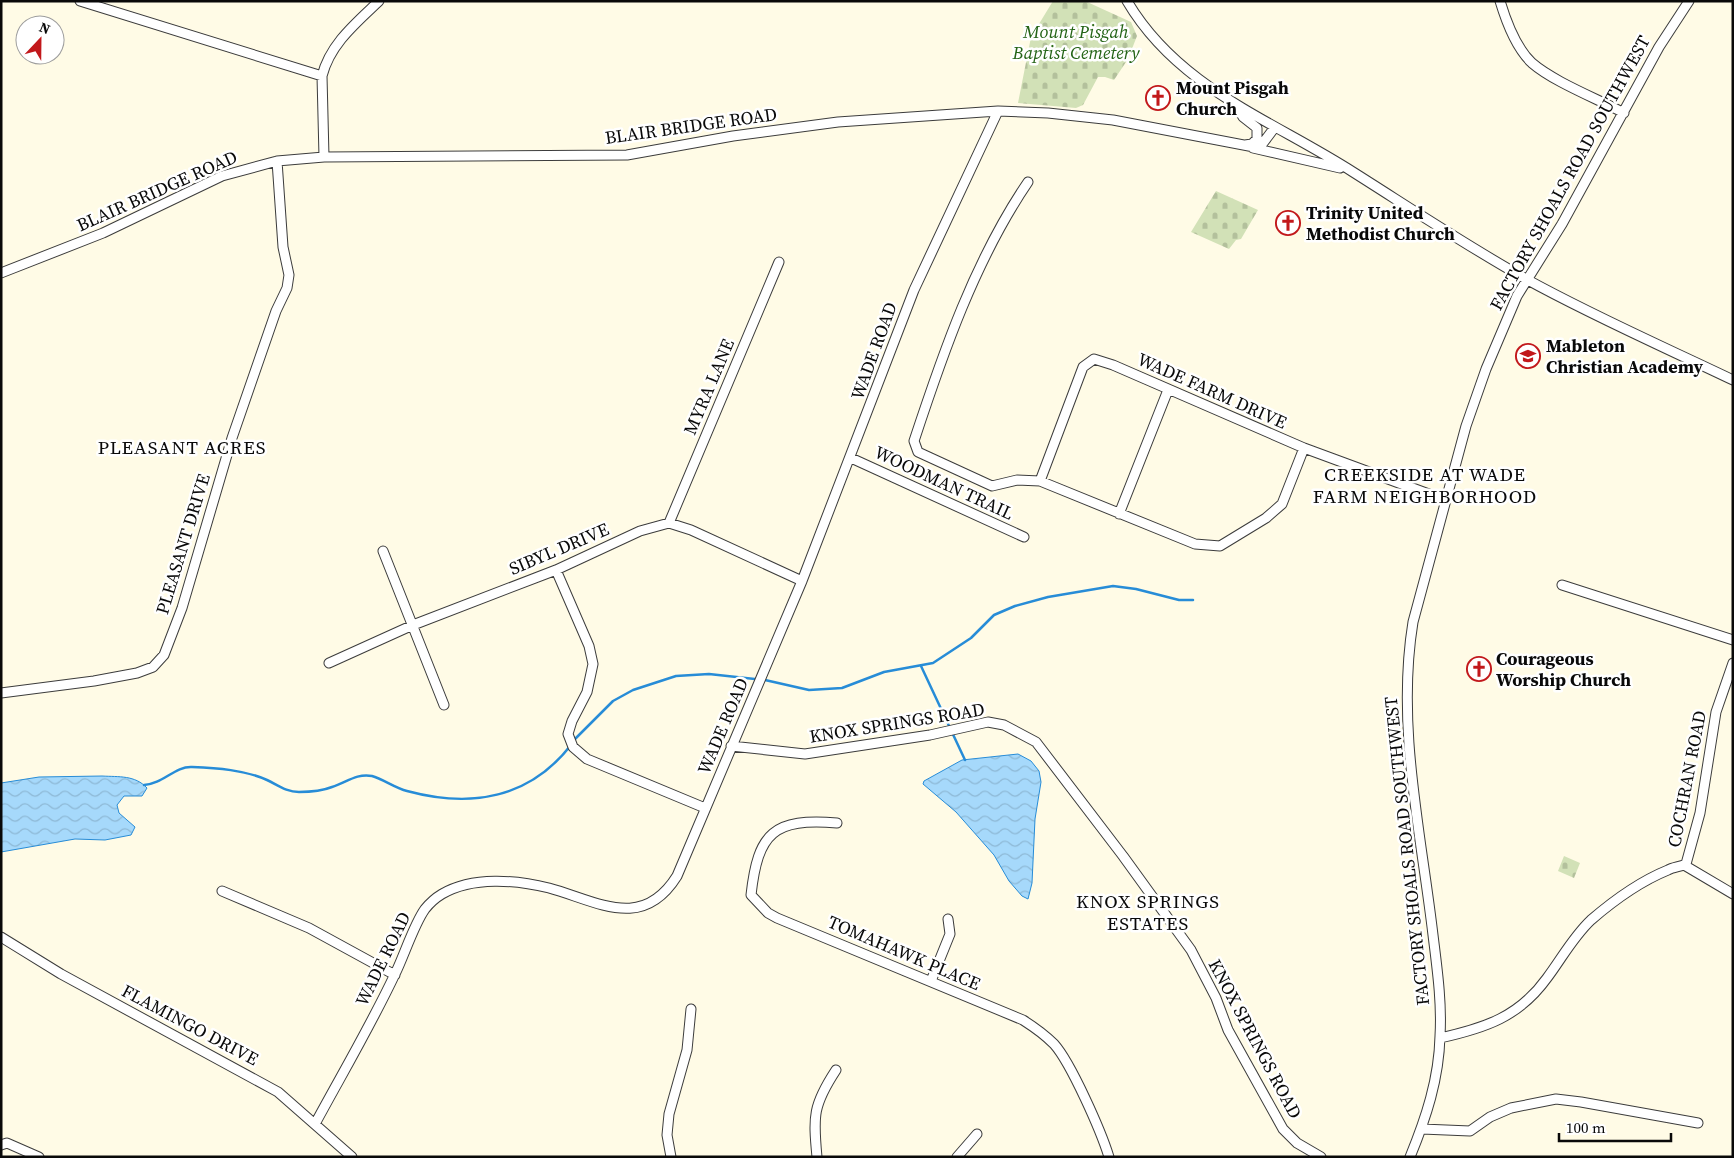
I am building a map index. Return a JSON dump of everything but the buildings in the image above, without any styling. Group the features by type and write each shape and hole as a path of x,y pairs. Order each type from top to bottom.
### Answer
{"street":[{"path":"80,1 322,76"},
{"path":"324,157 322,76 325,64 336,44 379,1"},
{"path":"1127,1 1138,20 1173,59 1211,90 1236,106 1353,172 1526,279 1733,380"},
{"path":"1500,1 1508,24 1532,62 1555,78 1624,113"},
{"name":"FACTORY SHOALS ROAD SOUTHWEST","path":"1410,1157 1422,1129 1436,1072 1440,1038 1439,988 1410,747 1406,685 1413,622 1466,426 1486,369 1526,279 1562,224 1659,46 1689,1"},
{"path":"1236,106 1243,117 1257,128 1259,136 1252,144 1243,146"},
{"name":"BLAIR BRIDGE ROAD","path":"1,273 103,233 222,176 277,161 324,157 627,155 733,136 838,122 998,111 1113,120 1243,146 1259,147 1275,127"},
{"name":"WADE ROAD","path":"315,1124 395,975 425,909 442,894 476,883 508,882 529,884 605,906 622,909 640,907 659,898 677,876 802,580 851,458 917,283 998,111"},
{"path":"1243,146 1353,172"},
{"name":"PLEASANT DRIVE","path":"1,693 94,681 137,673 153,667 164,655 182,608 232,438 276,311 287,288 288,275 283,247 277,161"},
{"path":"1028,182 1014,203 967,294 914,442 918,452 992,486 1017,480 1040,482 1195,544 1220,546 1266,518 1282,504 1304,448"},
{"name":"MYRA LANE","path":"669,524 778,262"},
{"name":"WADE FARM DRIVE","path":"1040,482 1084,367 1094,359 1304,448 1445,500"},
{"path":"1119,514 1168,390"},
{"name":"WOODMAN TRAIL","path":"851,458 1024,537"},
{"name":"SIBYL DRIVE","path":"329,663 413,625 556,570 640,531 669,524 691,530 802,580"},
{"path":"383,551 444,705"},
{"path":"556,570 589,646 593,664 587,692 572,721 568,734 573,747 587,759 705,808"},
{"path":"1562,585 1733,640"},
{"name":"COCHRAN ROAD","path":"1440,1038 1480,1029 1503,1018 1523,1005 1546,979 1591,920 1632,890 1668,869 1684,865 1694,841 1700,813 1716,712 1733,663"},
{"name":"KNOX SPRINGS ROAD","path":"732,746 806,754 930,735 988,722 1004,725 1036,742 1123,856 1191,950 1216,998 1228,1030 1282,1128 1297,1143 1321,1157"},
{"name":"TOMAHAWK PLACE","path":"837,823 793,822 777,830 765,844 757,862 751,895 768,913 777,918 1023,1020 1055,1045 1075,1079 1109,1157"},
{"path":"1684,865 1733,894"},
{"path":"222,890 310,928 395,975"},
{"path":"930,981 950,934 948,919"},
{"name":"FLAMINGO DRIVE","path":"1,937 61,974 278,1092 352,1157"},
{"path":"671,1157 667,1135 669,1114 687,1050 691,1009"},
{"path":"817,1157 816,1111 821,1094 836,1070"},
{"path":"1422,1129 1470,1131 1490,1117 1511,1108 1556,1099 1698,1123"},
{"path":"958,1157 977,1134"},
{"path":"1,1145 7,1143 39,1157"}],"green space":[{"name":"Mount Pisgah Baptist Cemetery","path":"1053,1 1085,1 1131,22 1137,36 1128,59 1114,80 1098,77 1083,105 1076,108 1018,103 1031,37"},
{"path":"1216,191 1258,210 1241,239 1236,240 1229,249 1191,232"},
{"path":"1564,856 1580,863 1574,878 1558,871"}],"water":[{"path":"1018,754 1031,761 1039,771 1041,782 1035,819 1032,883 1028,899 1022,896 1009,881 994,855 956,812 923,784 924,781 962,760"},
{"path":"102,776 132,779 147,788 142,796 124,796 117,805 119,813 135,827 131,835 105,840 75,839 1,852 1,783 39,777"}],"waterway":[{"path":"574,740 613,701 633,690 676,676 709,674 765,680 809,690 842,688 884,672 933,663 971,638 994,615 1015,606 1048,597 1113,586 1136,589 1179,600 1193,600"},
{"path":"921,666 965,760"},
{"path":"144,785 157,782 180,769 192,767 250,774 294,792 324,789 366,775 376,777 403,790 430,796 453,799 476,798 497,795 517,788 537,777 571,745"}],"place":[{"name":"Mount Pisgah Church","path":"1158,98"},
{"name":"Trinity United Methodist Church","path":"1288,223"},
{"name":"Mableton Christian Academy","path":"1528,356"},
{"name":"Courageous Worship Church","path":"1479,669"}],"district":[{"name":"PLEASANT ACRES","path":"182,447"},
{"name":"CREEKSIDE AT WADE FARM NEIGHBORHOOD","path":"1425,485"},
{"name":"KNOX SPRINGS ESTATES","path":"1148,912"}]}
